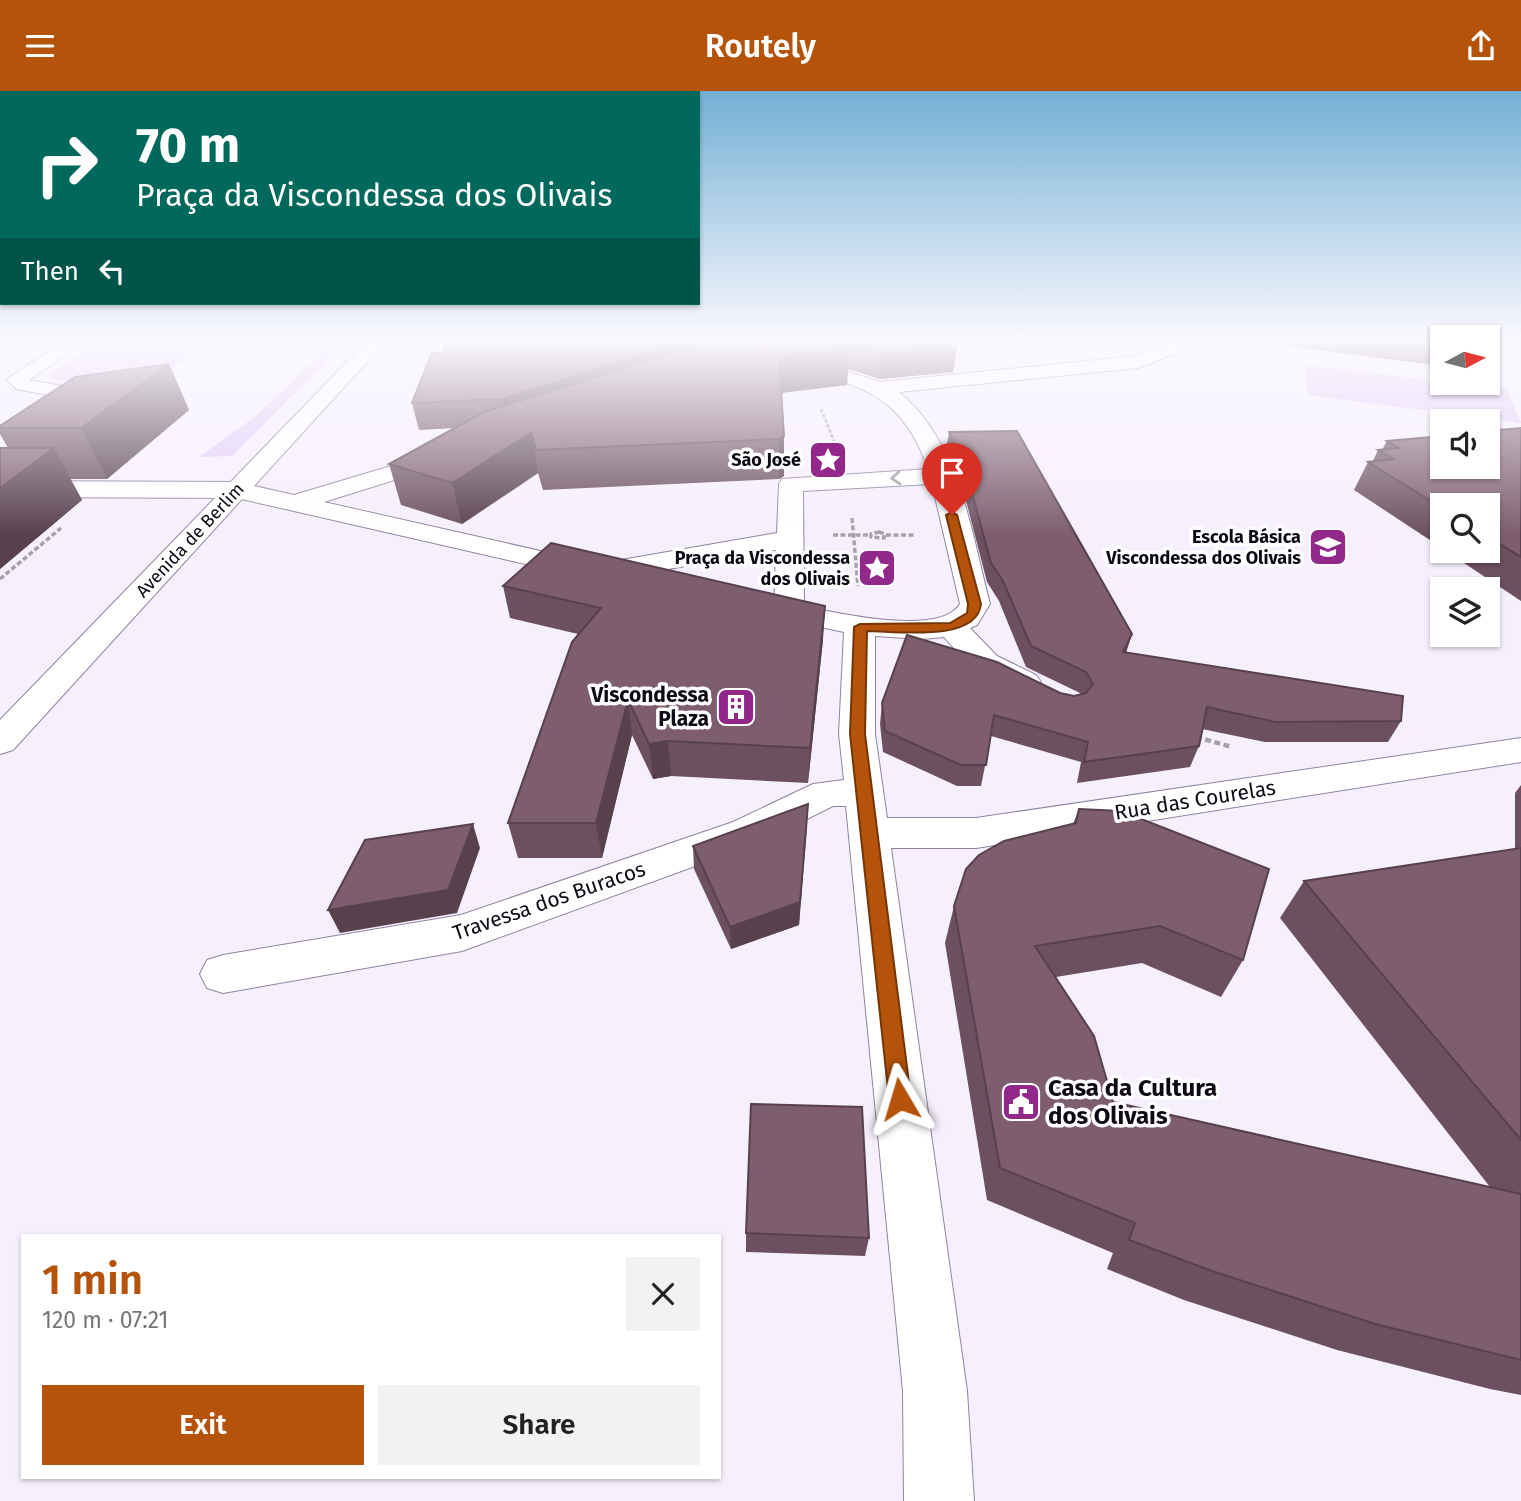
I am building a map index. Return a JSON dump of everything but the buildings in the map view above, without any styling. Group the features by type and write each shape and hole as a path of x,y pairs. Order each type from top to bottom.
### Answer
{"street":[{"path":"55,428 85,404"},
{"name":"Avenida de Berlim","path":"0,742 318,404"},
{"path":"902,404 937,456 975,604 974,614 965,622 952,627 860,627 775,609 790,540 791,484 942,476"},
{"path":"296,502 324,496 457,452"},
{"path":"0,489 237,490 668,586"},
{"path":"600,572 790,540"},
{"path":"860,627 857,734 935,1391 939,1501"},
{"path":"952,627 985,663 1055,698"},
{"name":"Rua das Courelas","path":"866,813 976,834 1521,750"},
{"name":"Travessa dos Buracos","path":"223,974 461,933 747,832 827,793 866,813"}],"path":[{"path":"818,404 850,481 860,627"},
{"path":"0,579 67,523"},
{"path":"859,535 871,535 878,531 895,535"},
{"path":"871,535 878,539 886,535"},
{"path":"1185,734 1237,748 1272,788"}],"shaded area":[{"path":"269,404 285,404 232,456 199,457"},
{"path":"1375,404 1513,404 1521,423 1500,420 1500,409 1430,411"}],"place":[{"name":"São José","path":"828,460"},
{"name":"Escola Básica Viscondessa dos Olivais","path":"1328,547"},
{"name":"Praça da Viscondessa dos Olivais","path":"877,568"},
{"name":"Viscondessa Plaza","path":"736,707"},
{"name":"Casa da Cultura dos Olivais","path":"1021,1102"}],"route":[{"path":"900,1099 857,734 860,627 952,627 965,622 974,614 975,604 952,515"}]}
